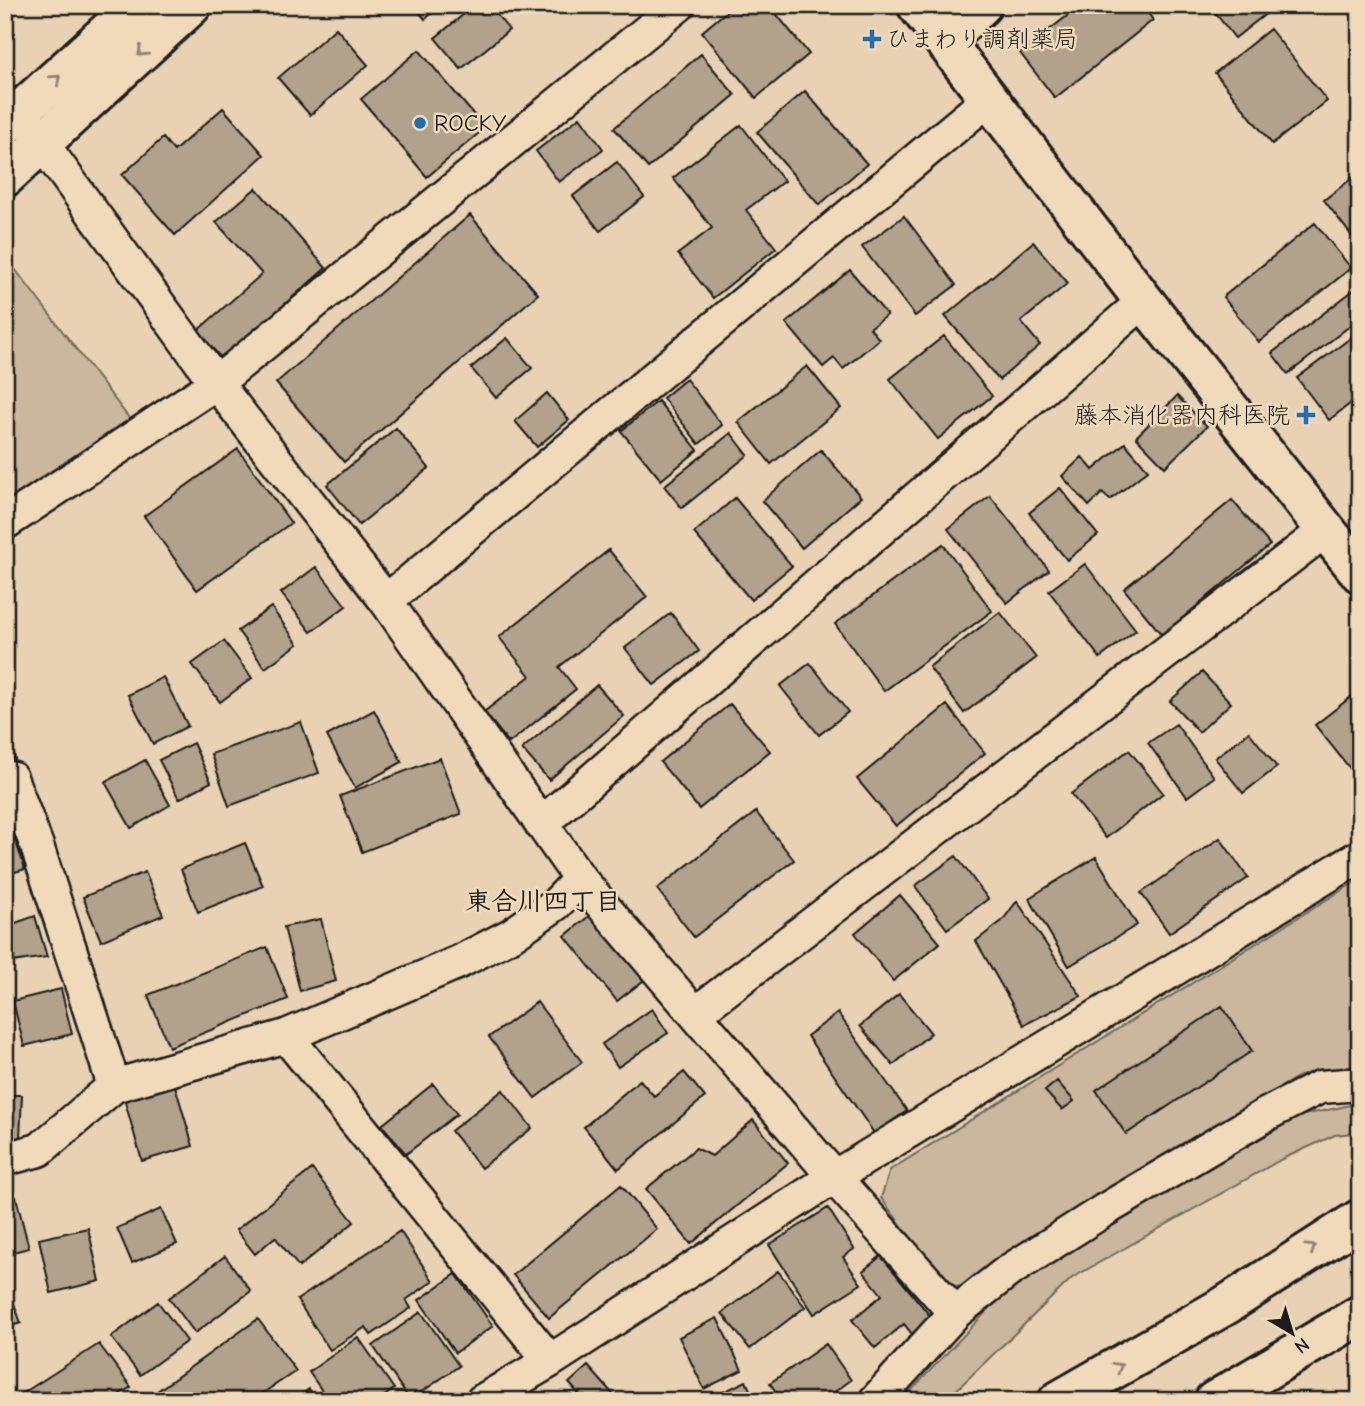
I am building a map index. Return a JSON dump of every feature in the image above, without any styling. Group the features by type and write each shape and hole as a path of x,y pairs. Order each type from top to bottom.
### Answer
{"main road":[{"path":"12,118 137,5"},
{"path":"5,177 192,5"},
{"path":"917,5 1144,301 1360,573"},
{"path":"944,41 982,5"},
{"path":"1058,1401 1226,1306 1360,1219"},
{"path":"1214,1401 1360,1315"}],"street":[{"path":"5,523 216,383 679,5"},
{"path":"386,601 989,99"},
{"path":"12,118 43,143 216,383 386,601 580,879 834,1177 955,1313"},
{"path":"541,824 1144,301"},
{"path":"696,1013 1326,530"},
{"path":"5,777 11,778 37,846 114,1086"},
{"path":"482,1401 550,1361 834,1177 1360,856"},
{"path":"5,1160 39,1150 114,1086 286,1036 459,962 511,935 556,904 580,879"},
{"path":"286,1036 550,1361"},
{"path":"875,1401 955,1313 1007,1272 1103,1211 1267,1114 1320,1087 1360,1084"}],"shaded area":[{"path":"5,256 135,426 5,513"},
{"path":"1360,879 1360,1068 1299,1076 1002,1257 973,1289 946,1284 881,1198 890,1170"},
{"path":"1360,1103 1360,1132 1335,1135 1282,1159 1072,1278 945,1401 901,1401 1004,1293 1051,1261 1299,1116"}],"building":[{"path":"413,5 442,5 425,19"},
{"path":"475,5 489,5 509,30 461,69 435,38"},
{"path":"734,5 769,5 809,54 756,98 702,32"},
{"path":"1081,5 1142,5 1153,20 1055,98 1020,53"},
{"path":"1209,5 1277,5 1235,38"},
{"path":"336,28 368,65 310,115 278,78"},
{"path":"1270,29 1327,101 1272,144 1215,73"},
{"path":"419,50 485,128 427,177 361,99"},
{"path":"701,54 735,95 648,168 614,128"},
{"path":"805,91 867,164 819,205 757,132"},
{"path":"223,108 264,155 175,235 122,175 163,138 174,151"},
{"path":"580,117 603,149 559,182 536,151"},
{"path":"741,125 784,181 746,210 776,248 713,298 678,254 712,228 673,178"},
{"path":"617,162 644,197 600,231 573,196"},
{"path":"1360,172 1360,230 1352,236 1324,200"},
{"path":"256,188 326,268 222,359 197,331 262,274 216,222"},
{"path":"470,215 538,294 344,462 276,383"},
{"path":"904,216 956,285 915,316 862,247"},
{"path":"1315,223 1351,268 1259,342 1223,297"},
{"path":"1033,242 1068,283 1021,322 1040,345 999,380 945,316"},
{"path":"850,270 887,315 870,328 879,339 843,369 834,358 823,367 786,323"},
{"path":"1359,286 1360,318 1288,374 1272,353"},
{"path":"1360,331 1360,396 1329,420 1297,378"},
{"path":"944,336 992,396 938,439 890,379"},
{"path":"507,338 532,368 496,398 471,368"},
{"path":"807,366 841,408 771,464 738,422"},
{"path":"686,379 722,425 699,444 663,398"},
{"path":"547,393 569,420 537,447 515,421"},
{"path":"1177,396 1207,426 1165,467 1136,437"},
{"path":"658,401 698,450 661,480 621,431"},
{"path":"396,428 429,468 359,525 327,485"},
{"path":"731,433 748,455 682,508 664,486"},
{"path":"1125,443 1148,470 1110,500 1102,493 1089,506 1062,476 1082,457 1093,470"},
{"path":"238,449 291,523 197,590 144,516"},
{"path":"821,450 861,497 802,548 762,501"},
{"path":"1060,488 1098,535 1067,560 1029,513"},
{"path":"990,496 1049,570 1007,603 948,529"},
{"path":"735,498 792,566 751,600 694,533"},
{"path":"1232,500 1270,545 1162,635 1124,589"},
{"path":"943,544 992,611 884,691 835,624"},
{"path":"609,550 647,597 559,667 576,689 509,743 484,712 530,676 499,637"},
{"path":"1085,564 1136,630 1100,658 1049,591"},
{"path":"316,567 346,606 311,632 281,593"},
{"path":"271,607 298,644 265,668 238,631"},
{"path":"1000,612 1036,658 964,713 929,667"},
{"path":"671,613 699,651 654,685 625,648"},
{"path":"224,641 252,678 220,702 192,664"},
{"path":"810,663 848,712 819,735 780,686"},
{"path":"1202,672 1231,703 1199,732 1170,701"},
{"path":"163,677 188,726 153,744 128,695"},
{"path":"597,685 624,716 549,780 522,749"},
{"path":"1360,690 1360,781 1315,725"},
{"path":"730,704 770,751 699,809 660,762"},
{"path":"947,705 985,753 896,826 857,779"},
{"path":"374,710 402,762 355,788 327,736"},
{"path":"5,721 15,759 5,758"},
{"path":"301,722 319,773 229,806 211,754"},
{"path":"1176,724 1214,777 1187,797 1148,743"},
{"path":"1249,732 1277,767 1243,793 1215,758"},
{"path":"193,743 211,782 179,799 159,760"},
{"path":"1129,750 1163,793 1106,838 1071,794"},
{"path":"440,758 461,814 362,852 340,796"},
{"path":"145,760 170,805 131,828 105,782"},
{"path":"756,812 794,860 694,937 657,889"},
{"path":"9,821 25,869 5,875 5,822"},
{"path":"1220,838 1248,878 1169,933 1141,893"},
{"path":"245,843 263,886 198,912 181,869"},
{"path":"956,856 988,899 947,929 915,886"},
{"path":"1096,857 1137,925 1069,966 1029,898"},
{"path":"145,872 163,915 101,941 83,897"},
{"path":"900,895 940,943 893,981 855,933"},
{"path":"1017,901 1081,996 1024,1025 976,941 1002,921"},
{"path":"5,910 10,925 35,916 47,957 5,963"},
{"path":"595,911 648,977 617,1001 565,936"},
{"path":"321,919 336,981 300,991 284,927"},
{"path":"267,947 288,999 169,1047 148,995"},
{"path":"61,989 72,1034 24,1046 13,1001"},
{"path":"899,994 931,1033 893,1065 860,1026"},
{"path":"537,1002 582,1062 535,1098 489,1037"},
{"path":"1222,1006 1252,1051 1126,1134 1096,1090"},
{"path":"652,1009 668,1033 618,1067 602,1044"},
{"path":"838,1013 907,1111 874,1133 807,1036"},
{"path":"684,1072 705,1097 618,1169 584,1127 640,1080 654,1096"},
{"path":"173,1079 193,1146 142,1161 123,1095"},
{"path":"1057,1081 1074,1101 1062,1110 1045,1091"},
{"path":"433,1084 457,1114 406,1154 382,1125"},
{"path":"503,1090 532,1128 481,1168 451,1131"},
{"path":"5,1095 22,1095 20,1138 5,1137"},
{"path":"753,1120 788,1163 691,1244 646,1189 696,1148 712,1156"},
{"path":"312,1169 354,1222 299,1267 275,1237 255,1254 236,1230"},
{"path":"621,1185 657,1229 549,1318 513,1275"},
{"path":"16,1197 29,1248 5,1254 5,1199"},
{"path":"828,1208 854,1249 843,1257 861,1284 814,1314 769,1245"},
{"path":"161,1209 177,1244 132,1263 117,1228"},
{"path":"88,1228 100,1281 51,1293 39,1239"},
{"path":"400,1231 433,1281 406,1300 411,1308 371,1335 366,1327 330,1350 297,1300"},
{"path":"225,1256 251,1291 195,1333 169,1298"},
{"path":"881,1256 932,1318 912,1334 904,1324 875,1348 852,1320 882,1295 863,1271"},
{"path":"778,1271 805,1307 750,1349 722,1313"},
{"path":"456,1274 493,1326 455,1353 419,1300"},
{"path":"5,1279 21,1323 5,1328"},
{"path":"158,1302 187,1341 140,1375 111,1337"},
{"path":"421,1312 459,1366 410,1400 373,1346"},
{"path":"717,1318 742,1370 704,1389 679,1337"},
{"path":"258,1319 296,1371 251,1401 163,1401 156,1392"},
{"path":"358,1337 394,1389 378,1401 329,1401 309,1372"},
{"path":"99,1344 131,1387 109,1401 11,1401"},
{"path":"826,1344 851,1380 822,1401 782,1401 770,1383"},
{"path":"588,1366 619,1401 585,1401 569,1383"},
{"path":"746,1381 755,1401 710,1401 709,1399"},
{"path":"309,1389 318,1401 294,1401"}],"place":[{"name":"ひまわり調剤薬局","path":"872,39"},
{"name":"ROCKY","path":"420,123"},
{"name":"藤本消化器内科医院","path":"1306,415"}],"district":[{"name":"東合川四丁目","path":"543,901"}]}
